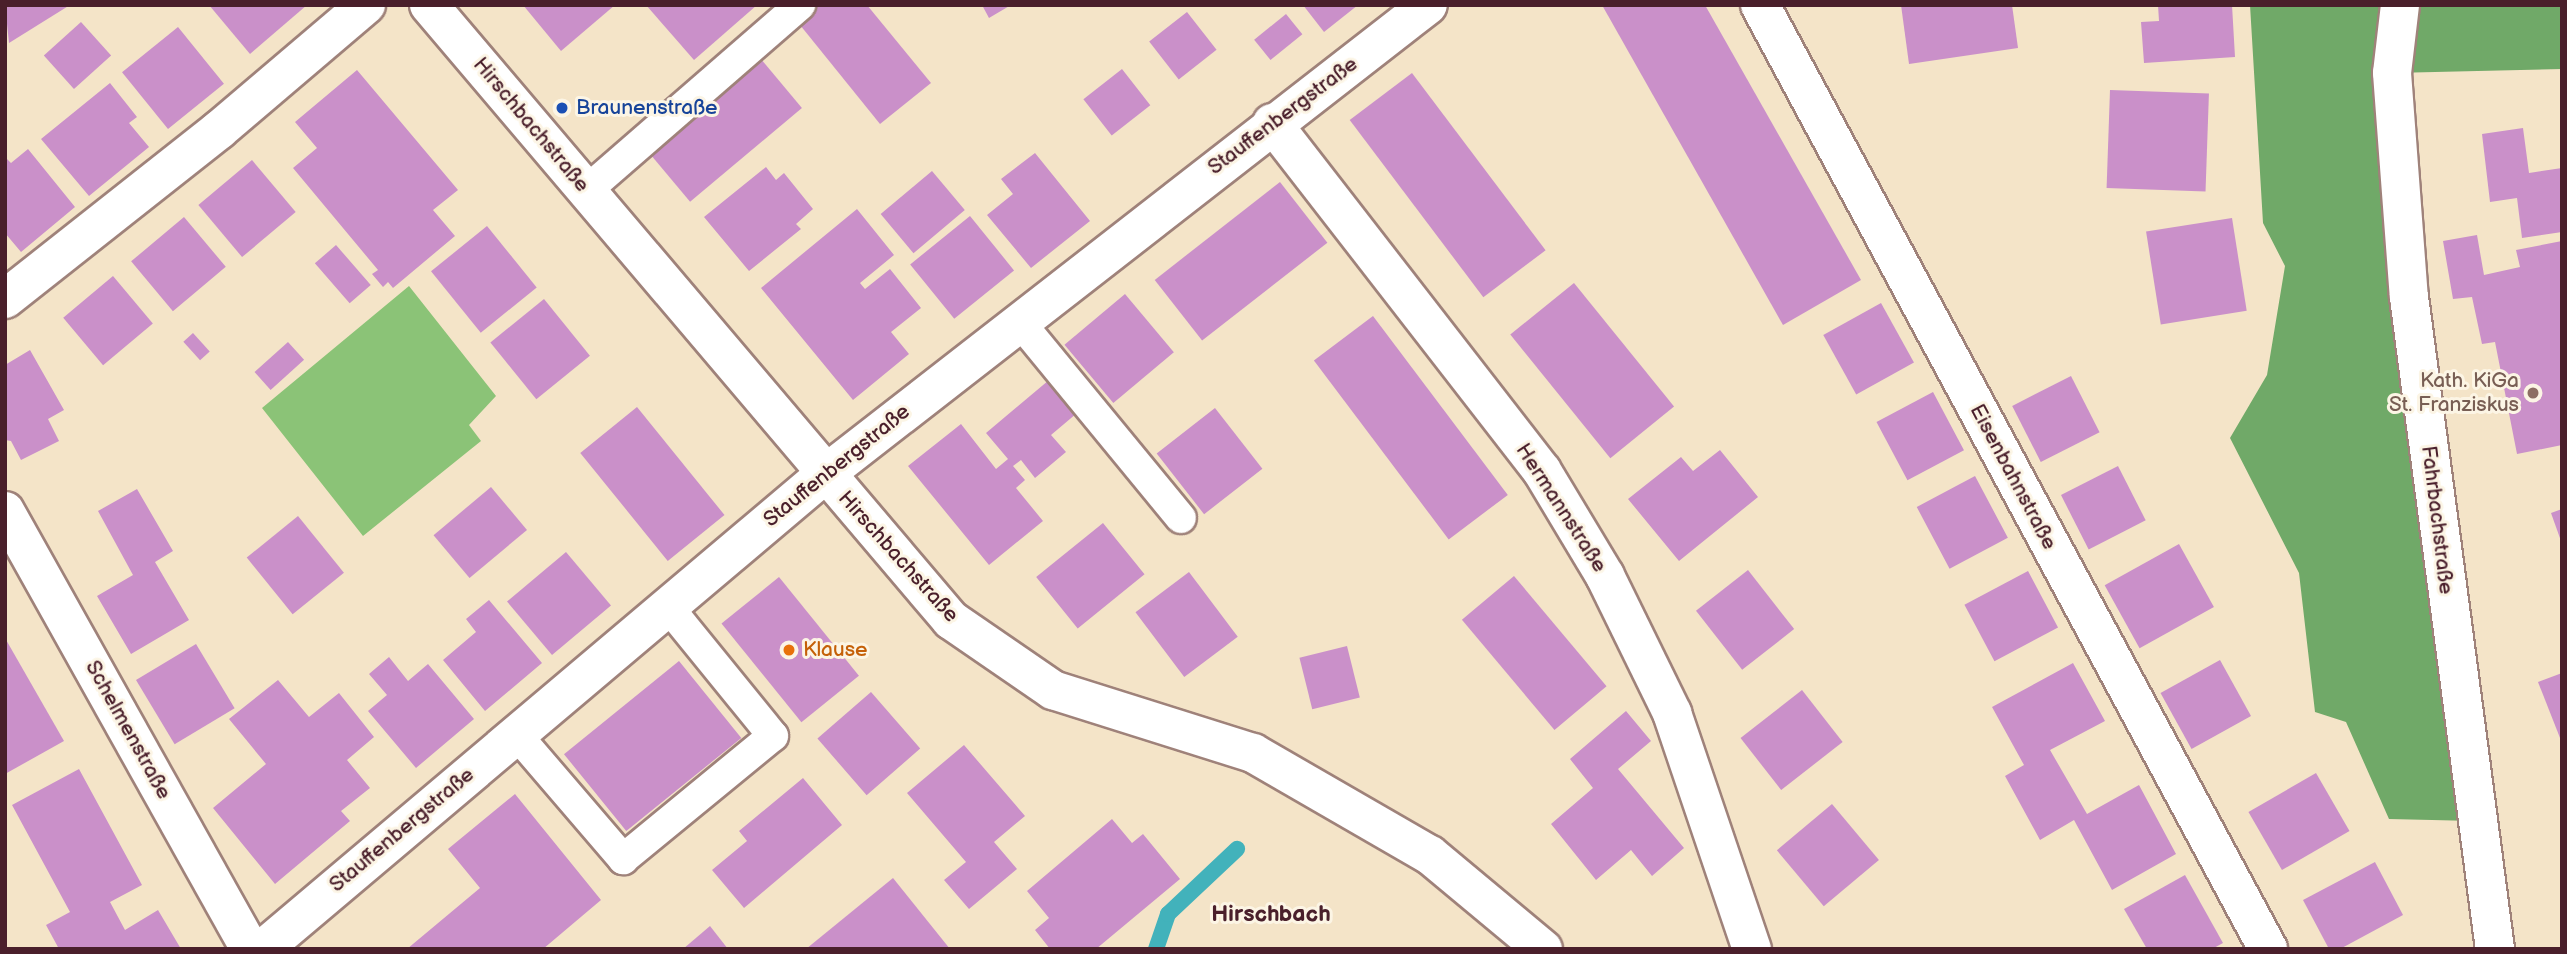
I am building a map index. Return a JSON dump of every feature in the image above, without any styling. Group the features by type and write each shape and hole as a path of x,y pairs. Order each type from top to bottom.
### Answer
{"street":[{"path":"5,299 219,130 366,5"},
{"name":"Hirschbachstraße","path":"429,5 824,475 951,620 1053,690 1253,753 1430,855 1543,949"},
{"name":"Stauffenbergstraße","path":"263,949 824,475 1272,123 1428,5"},
{"name":"Eisenbahnstraße","path":"1760,5 2268,949"},
{"name":"Fahrbachstraße","path":"2400,5 2392,73 2409,298 2495,949"},
{"name":"Hermannstraße","path":"1272,123 1542,471 1605,576 1672,713 1752,949"},
{"name":"Schelmenstraße","path":"5,511 250,949"}],"lane":[{"path":"586,191 800,5"},
{"path":"1019,321 1181,518"},
{"path":"516,734 623,859 773,736 667,607"}],"green space":[{"path":"2250,5 2562,5 2562,69 2392,73 2475,821 2389,819 2346,722 2315,712 2299,573 2230,438 2267,375 2285,266 2263,223"},
{"path":"409,286 496,396 469,425 481,441 363,536 262,408"}],"building":[{"path":"5,5 70,5 9,43"},
{"path":"209,5 307,5 250,54"},
{"path":"523,5 615,5 561,51"},
{"path":"646,5 757,5 694,60"},
{"path":"815,5 867,5 931,83 880,124 796,20"},
{"path":"982,5 1011,5 989,18"},
{"path":"1303,5 1358,5 1324,32"},
{"path":"1602,5 1705,5 1861,280 1783,325"},
{"path":"1901,5 2012,5 2018,48 1909,64"},
{"path":"2158,5 2232,5 2235,57 2144,63 2141,22 2159,21"},
{"path":"1187,12 1217,50 1179,79 1149,42"},
{"path":"1286,14 1302,34 1270,60 1254,40"},
{"path":"81,22 111,55 74,89 44,55"},
{"path":"178,27 224,84 168,129 122,72"},
{"path":"755,52 802,108 690,202 643,146"},
{"path":"1122,69 1150,105 1112,135 1083,99"},
{"path":"357,70 458,190 433,210 455,236 393,288 388,282 383,287 372,274 378,270 293,168 317,148 295,122"},
{"path":"1412,73 1546,250 1483,297 1350,120"},
{"path":"110,83 137,117 129,123 149,147 89,196 41,139"},
{"path":"2110,90 2209,93 2206,191 2107,188"},
{"path":"2523,128 2529,173 2562,168 2562,232 2522,238 2517,198 2490,202 2482,134"},
{"path":"28,149 75,207 21,252 5,233 5,157 11,163"},
{"path":"1035,153 1090,221 1031,268 987,215 1013,194 1001,179"},
{"path":"252,160 296,212 242,257 198,205"},
{"path":"766,167 776,180 784,173 813,209 796,224 801,229 749,271 704,217"},
{"path":"932,171 965,210 913,253 881,214"},
{"path":"1280,182 1327,243 1202,341 1155,280"},
{"path":"857,209 894,255 860,283 865,289 890,269 921,308 891,332 909,354 853,400 761,288"},
{"path":"970,216 1014,270 954,319 910,264"},
{"path":"184,217 226,267 173,311 131,261"},
{"path":"2232,218 2247,311 2161,324 2146,232"},
{"path":"487,226 537,287 481,333 431,271"},
{"name":"Kath. KiGa St. Franziskus","path":"2477,235 2484,275 2520,267 2516,250 2562,241 2562,445 2517,454 2495,342 2482,344 2472,297 2453,299 2443,241"},
{"path":"336,245 371,285 350,303 315,263"},
{"path":"113,276 153,323 103,365 63,318"},
{"path":"1574,283 1674,407 1610,458 1510,335"},
{"path":"1125,294 1174,352 1113,403 1064,345"},
{"path":"544,299 590,356 536,399 490,342"},
{"path":"1881,303 1914,362 1856,394 1823,335"},
{"path":"1373,316 1508,495 1449,539 1314,361"},
{"path":"193,333 210,352 200,360 183,342"},
{"path":"288,342 304,360 271,390 255,372"},
{"path":"30,350 64,410 48,419 59,441 21,460 11,441 5,440 5,365"},
{"path":"1055,375 1083,408 1051,435 1066,452 1035,478 1021,460 1013,466 1025,480 1016,488 1043,521 989,565 908,466 961,424 996,469 1008,459 986,433"},
{"path":"2071,376 2100,432 2041,462 2012,406"},
{"path":"1933,392 1964,450 1907,480 1876,422"},
{"path":"637,407 724,515 668,561 580,453"},
{"path":"1215,408 1262,469 1204,514 1157,454"},
{"path":"1720,450 1758,497 1679,561 1628,499 1681,457 1693,471"},
{"path":"2118,466 2146,520 2089,549 2061,495"},
{"path":"1975,476 2008,538 1950,569 1917,507"},
{"path":"491,487 527,530 470,578 434,535"},
{"path":"137,489 173,551 155,562 189,620 131,654 97,596 133,575 98,511"},
{"path":"2562,509 2562,541 2561,541 2551,513"},
{"path":"298,516 344,573 293,614 247,558"},
{"path":"1103,523 1145,574 1078,628 1036,577"},
{"path":"2179,544 2214,607 2140,648 2105,585"},
{"path":"566,552 611,606 552,655 507,601"},
{"path":"1748,570 1794,629 1742,670 1696,611"},
{"path":"2028,571 2058,628 1994,661 1964,605"},
{"path":"1189,572 1238,637 1184,677 1135,612"},
{"path":"1514,576 1607,686 1554,730 1462,620"},
{"name":"Klause","path":"779,577 859,676 801,722 721,624"},
{"path":"489,600 542,663 485,711 443,660 476,632 466,619"},
{"path":"5,638 64,741 5,774"},
{"path":"196,644 235,708 175,744 136,680"},
{"path":"1347,646 1360,697 1312,709 1299,658"},
{"path":"389,657 408,681 428,664 474,719 416,768 368,711 387,695 369,674"},
{"path":"2220,660 2251,716 2192,749 2161,693"},
{"path":"679,661 741,738 626,831 564,754"},
{"path":"2073,663 2105,721 2050,750 2087,814 2139,785 2176,854 2112,890 2074,820 2040,840 2005,776 2024,765 1992,707"},
{"path":"2562,673 2562,743 2538,682"},
{"path":"278,680 309,717 339,693 374,737 347,760 370,788 341,811 350,821 275,884 213,808 266,764 229,719"},
{"path":"1802,690 1843,742 1781,790 1741,738"},
{"path":"871,692 920,749 867,795 817,739"},
{"path":"1626,711 1651,741 1618,769 1684,848 1652,876 1631,850 1596,880 1551,824 1593,788 1570,759"},
{"path":"964,745 1025,816 994,842 1017,869 969,909 944,880 966,862 907,793"},
{"path":"79,769 142,885 110,902 125,930 158,910 181,949 59,949 46,925 70,912 12,805"},
{"path":"2316,773 2350,831 2282,870 2248,812"},
{"path":"803,778 842,825 744,908 712,870 747,841 739,831"},
{"path":"515,794 601,900 543,949 407,949 480,888 448,849"},
{"path":"1832,804 1879,860 1824,906 1777,850"},
{"path":"1112,819 1132,843 1143,834 1180,879 1096,949 1050,949 1035,930 1049,918 1027,891"},
{"path":"2375,862 2403,915 2340,949 2329,949 2303,900"},
{"path":"2185,875 2223,943 2212,949 2147,949 2124,909"},
{"path":"893,878 950,949 806,949"},
{"path":"710,926 728,949 683,949"}],"waterway":[{"name":"Hirschbach","path":"1156,949 1168,914 1237,849"}],"place":[{"name":"Braunenstraße","path":"562,108"},
{"name":"Kath. KiGa St. Franziskus","path":"2533,393"},
{"name":"Klause","path":"789,650"}],"district":[{"name":"Hirschbach","path":"1271,914"}]}
